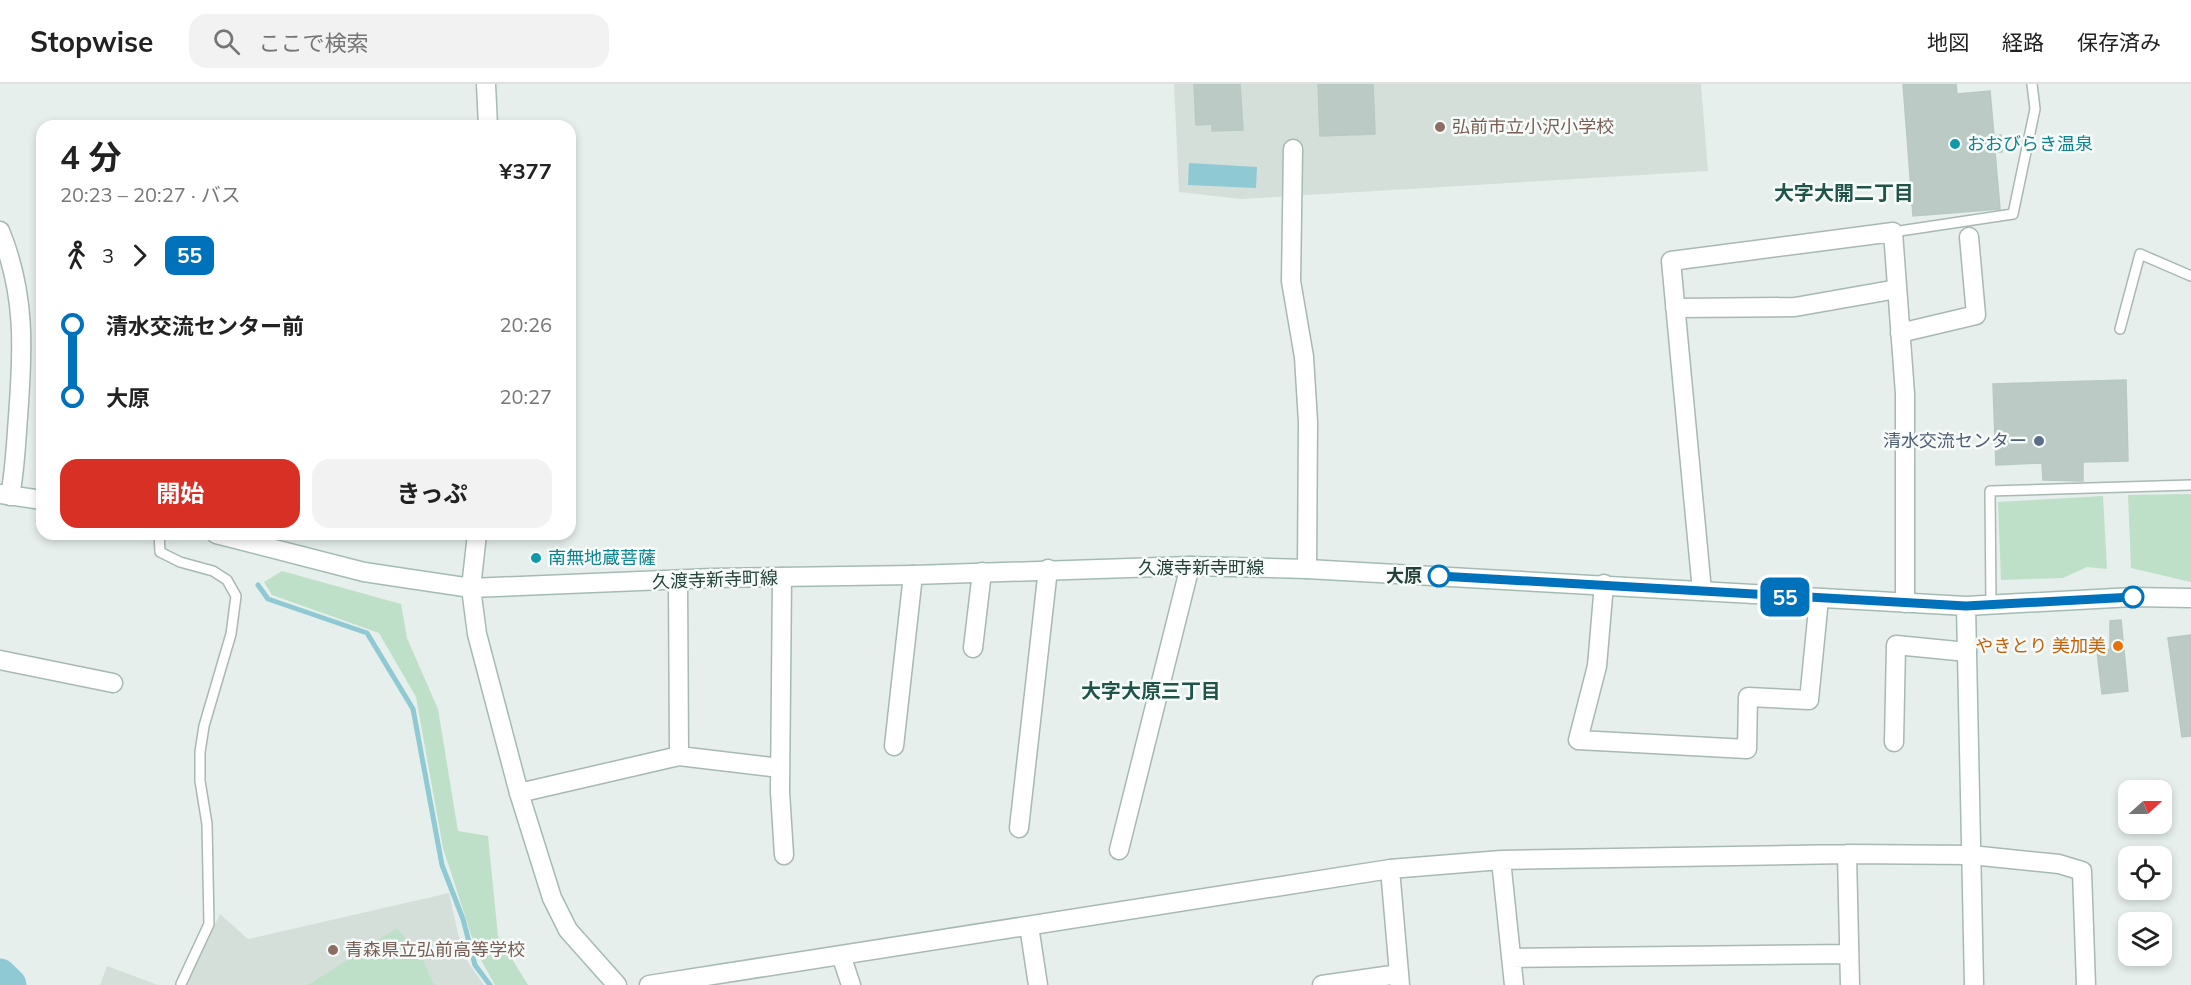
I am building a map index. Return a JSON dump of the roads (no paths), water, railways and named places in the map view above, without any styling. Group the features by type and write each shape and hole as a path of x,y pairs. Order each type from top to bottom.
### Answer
{"street":[{"path":"486,84 488,120"},
{"path":"1293,149 1291,280 1304,357 1307,400 1307,569"},
{"path":"0,231 8,251 23,318 21,377 5,495 36,499"},
{"path":"1702,591 1671,261 1893,232 1905,394 1905,603"},
{"path":"1900,333 1976,315 1969,237"},
{"path":"1674,308 1795,307 1898,289"},
{"name":"久渡寺新寺町線","path":"239,540 364,572 471,588 1190,566 1307,569 1604,584 1819,599 1966,606 2133,597 2191,598"},
{"path":"476,540 471,588 477,634 519,793 552,897 568,930 616,985"},
{"path":"1119,850 1190,566"},
{"path":"1018,828 1048,569"},
{"path":"973,648 982,572"},
{"path":"894,746 913,576"},
{"path":"782,577 780,768 784,855"},
{"path":"678,581 679,756"},
{"path":"1604,584 1597,666 1578,740 1747,749 1748,697 1809,700 1819,599"},
{"path":"1966,606 1974,985"},
{"path":"1894,742 1896,645 1967,652"},
{"path":"0,660 113,683"},
{"path":"519,793 679,756 780,768"},
{"path":"1847,854 1850,985"},
{"path":"650,985 1390,869 1501,860 1847,854 1971,855 2059,864 2082,871 2086,985"},
{"path":"1501,860 1514,985"},
{"path":"1322,985 1400,979 1390,869"},
{"path":"1029,926 1038,985"},
{"path":"1511,958 1849,954"},
{"path":"841,955 851,985"}],"lane":[{"path":"1893,232 2013,214 2035,109 2032,84"},
{"path":"2120,329 2140,254 2191,276"},
{"path":"1991,604 1990,491 2191,485"},
{"path":"159,540 160,552 180,562 213,571 227,580 236,596 231,634 204,726 200,752 200,780 207,824 208,924 181,984"}],"water":[{"path":"1189,163 1257,167 1256,188 1188,185"}],"waterway":[{"path":"258,585 268,599 367,633 413,709 442,865 463,919 475,965 490,985"},
{"path":"0,975 10,985"}],"place":[{"name":"弘前市立小沢小学校","path":"1440,127"},
{"name":"おおびらき温泉","path":"1955,144"},
{"name":"清水交流センター","path":"2039,441"},
{"name":"南無地蔵菩薩","path":"536,558"},
{"name":"大原","path":"1439,576"},
{"name":"やきとり 美加美","path":"2118,646"},
{"name":"青森県立弘前高等学校","path":"333,950"}],"district":[{"name":"大字大開二丁目","path":"1844,193"},
{"name":"大字大原三丁目","path":"1151,691"}]}
